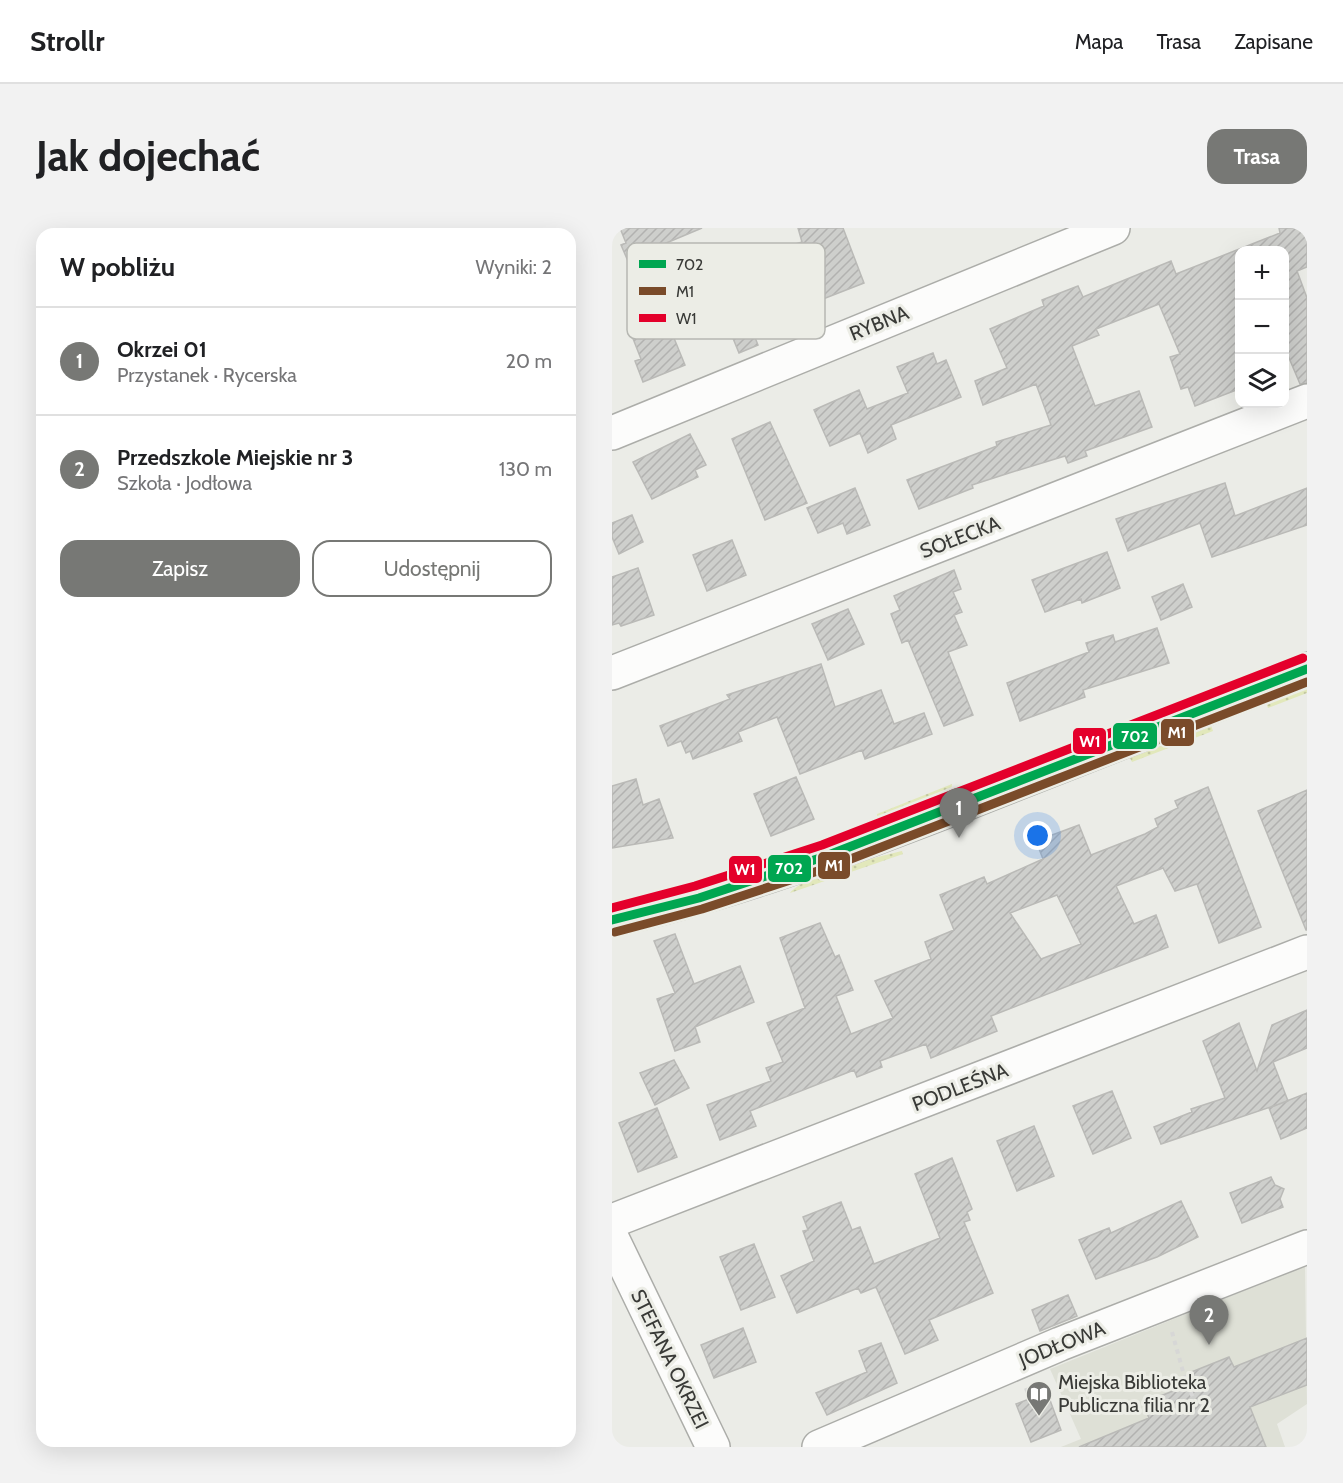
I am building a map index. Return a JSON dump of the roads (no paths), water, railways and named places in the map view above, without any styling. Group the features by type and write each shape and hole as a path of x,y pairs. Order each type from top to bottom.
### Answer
{"street":[{"name":"RYBNA","path":"612,433 1113,228"},
{"name":"SOŁECKA","path":"612,673 1307,401"},
{"path":"612,920 727,891 834,855 1307,669"},
{"name":"PODLEŚNA","path":"612,1221 1307,952"},
{"name":"STEFANA OKRZEI","path":"612,1238 713,1447"},
{"name":"JODŁOWA","path":"819,1447 1060,1344 1307,1247"}],"place":[{"name":"Okrzei 01","path":"959,838"},
{"name":"Przedszkole Miejskie nr 3","path":"1209,1345"},
{"name":"Miejska Biblioteka Publiczna filia nr 2","path":"1039,1417"}]}
